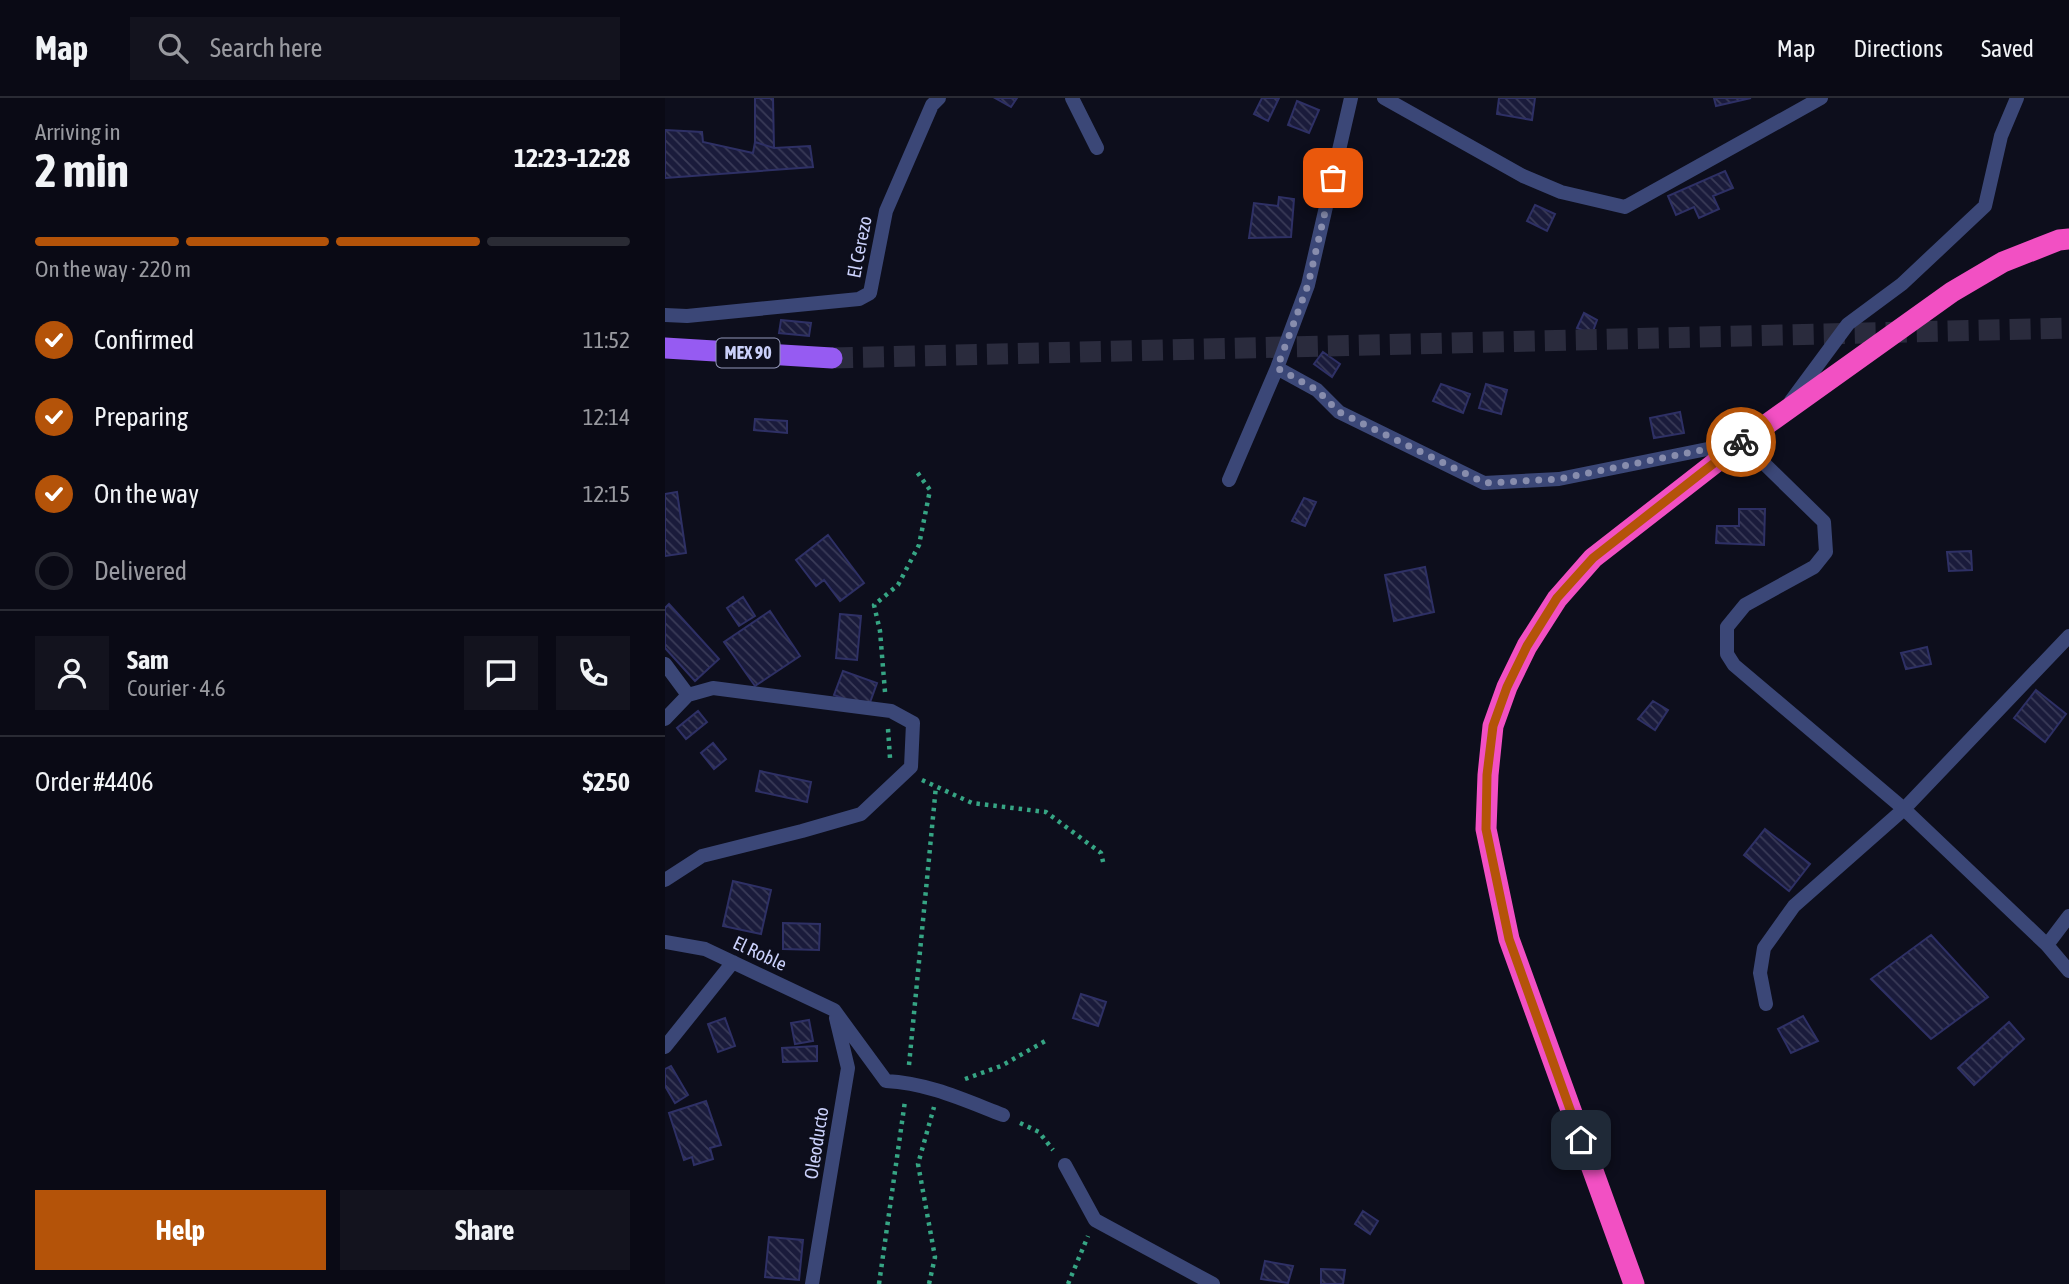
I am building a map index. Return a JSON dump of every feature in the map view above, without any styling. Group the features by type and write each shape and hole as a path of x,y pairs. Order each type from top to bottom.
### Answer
{"highway":[{"path":"1634,1284 1509,939 1486,829 1487,775 1493,726 1507,687 1527,646 1557,598 1593,558 1742,442 1952,292 2003,262 2059,240 2069,239"}],"main road":[{"name":"MEX 90","path":"665,348 832,358"}],"street":[{"name":"El Cerezo","path":"665,316 859,299 870,293 886,211 932,105 939,98"},
{"path":"1072,98 1097,148"},
{"path":"1229,480 1277,368 1308,285 1351,98"},
{"path":"1384,98 1523,176 1561,192 1625,207 1821,98"},
{"path":"1779,416 1848,324 1902,284 1985,206 2001,136 2017,98"},
{"path":"1277,368 1317,390 1339,412 1485,483 1559,479 1742,442 1824,522 1826,552 1814,567 1745,605 1727,628 1727,654 1734,665 1904,809 2047,945 2069,971"},
{"path":"1766,1004 1760,973 1764,948 1794,906 1904,809 2069,636"},
{"path":"665,664 688,695"},
{"path":"665,719 688,695 713,688 891,711 913,723 911,767 861,814 702,856 665,880"},
{"path":"2047,945 2069,916"},
{"name":"El Roble","path":"665,942 705,948 834,1010"},
{"path":"665,1047 733,962"},
{"path":"834,1010 886,1081 908,1082 938,1089 1003,1115"},
{"name":"Oleoducto","path":"812,1284 848,1068 834,1010"},
{"path":"1065,1164 1095,1220 1213,1284"}],"path":[{"path":"885,699 880,631 874,605 898,585 919,545 930,490 917,472"},
{"path":"887,726 891,766"},
{"path":"913,776 972,803 1047,812 1101,853 1104,866"},
{"path":"879,1284 908,1082 936,786"},
{"path":"929,1284 935,1257 918,1164 938,1089 1001,1066 1047,1040"},
{"path":"1003,1115 1039,1132 1065,1164"},
{"path":"1068,1284 1095,1220"}],"building":[{"path":"755,98 773,98 774,148 755,142"},
{"path":"995,98 1017,98 1011,107"},
{"path":"1262,98 1279,98 1268,121 1254,114"},
{"path":"1499,98 1535,98 1532,120 1497,114"},
{"path":"1714,98 1751,98 1716,106"},
{"path":"1297,101 1319,110 1309,133 1288,125"},
{"path":"665,130 702,132 703,142 753,153 755,142 774,148 810,146 813,167 665,178"},
{"path":"1725,171 1733,188 1713,196 1719,209 1699,218 1694,207 1676,215 1668,196"},
{"path":"1279,197 1294,199 1291,237 1249,238 1254,203 1278,206"},
{"path":"1535,205 1555,214 1547,231 1527,221"},
{"path":"1584,313 1597,320 1592,334 1577,328"},
{"path":"781,320 811,323 809,336 779,333"},
{"path":"1323,352 1340,364 1332,377 1314,364"},
{"path":"1441,384 1470,394 1463,413 1433,401"},
{"path":"1486,384 1507,390 1501,414 1479,408"},
{"path":"1680,412 1684,433 1654,438 1650,418"},
{"path":"755,419 787,421 787,433 754,430"},
{"path":"677,492 686,553 665,556 665,494"},
{"path":"1304,498 1316,502 1305,526 1292,521"},
{"path":"1739,509 1765,509 1764,545 1716,543 1717,526 1739,526"},
{"path":"828,535 864,583 840,601 824,580 816,586 796,560"},
{"path":"1971,551 1972,570 1949,571 1947,552"},
{"path":"1425,567 1434,612 1394,621 1385,575"},
{"path":"743,597 755,616 739,626 727,608"},
{"path":"669,604 719,659 695,681 665,648 665,608"},
{"path":"770,611 800,656 755,686 724,642"},
{"path":"840,614 861,616 857,660 836,658"},
{"path":"1927,647 1931,664 1906,669 1901,653"},
{"path":"843,671 877,683 868,708 834,695"},
{"path":"2036,690 2066,714 2045,742 2014,718"},
{"path":"1653,701 1668,710 1655,730 1638,719"},
{"path":"698,711 707,722 686,739 677,728"},
{"path":"713,743 726,759 714,769 701,753"},
{"path":"760,771 811,782 807,802 756,791"},
{"path":"1765,829 1810,864 1789,891 1744,855"},
{"path":"733,881 771,890 761,934 723,926"},
{"path":"783,923 820,924 819,950 783,949"},
{"path":"1931,935 1988,997 1931,1039 1871,979"},
{"path":"1081,994 1106,1002 1098,1026 1073,1018"},
{"path":"1803,1016 1818,1041 1791,1053 1778,1029"},
{"path":"725,1018 735,1046 718,1052 708,1024"},
{"path":"809,1020 813,1041 795,1044 791,1023"},
{"path":"2009,1022 2024,1039 1974,1085 1958,1068"},
{"path":"817,1046 817,1061 783,1062 782,1048"},
{"path":"671,1066 688,1095 675,1103 665,1086 665,1069"},
{"path":"706,1101 721,1145 710,1148 713,1159 694,1165 692,1157 684,1160 669,1113"},
{"path":"1363,1211 1378,1221 1370,1234 1355,1224"},
{"path":"769,1237 803,1240 799,1280 765,1277"},
{"path":"1265,1261 1293,1266 1288,1283 1261,1279"},
{"path":"1321,1269 1345,1270 1343,1284 1321,1284"}],"tunnel":[{"path":"832,358 2069,328"}],"way so far":[{"path":"1333,178 1308,285 1277,368 1317,390 1339,412 1485,483 1559,479 1741,442"}],"route":[{"path":"1581,1140 1509,939 1486,829 1487,775 1493,726 1507,687 1527,646 1557,598 1593,558 1741,442"}]}
